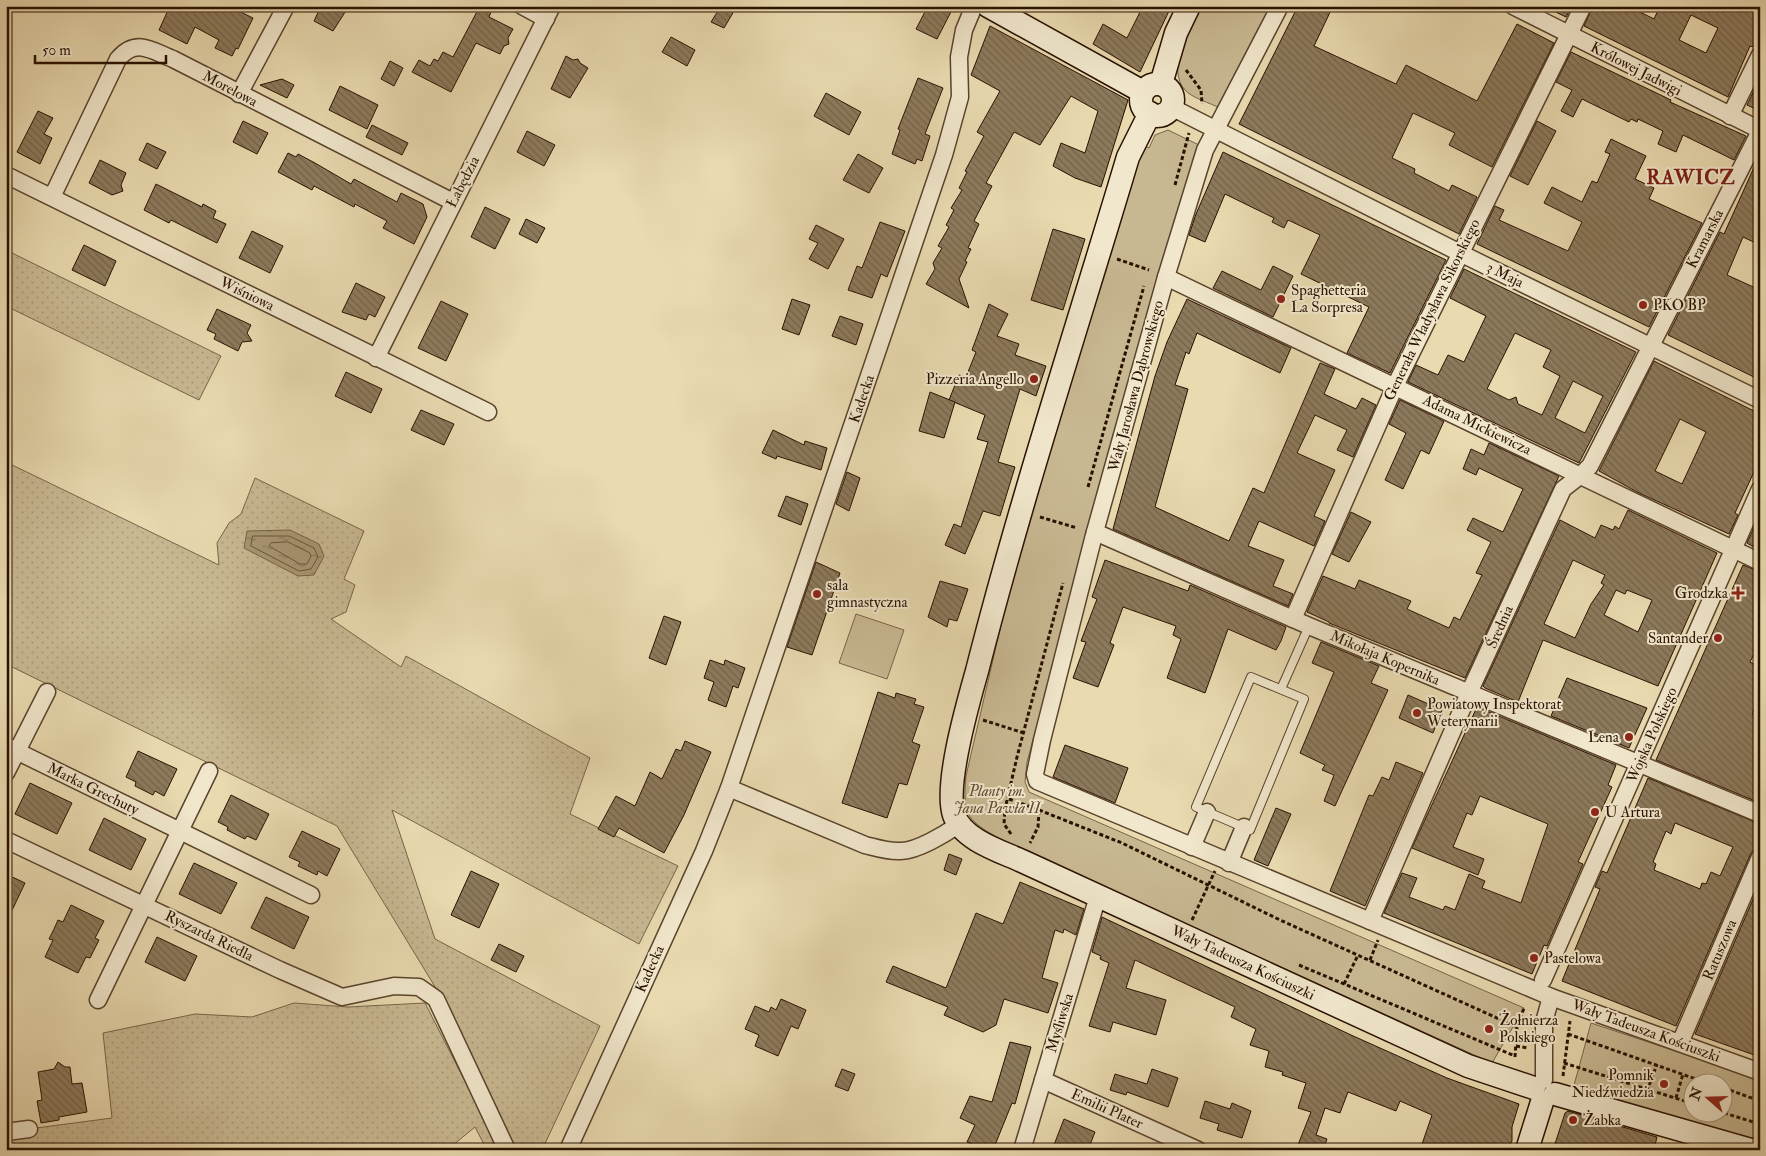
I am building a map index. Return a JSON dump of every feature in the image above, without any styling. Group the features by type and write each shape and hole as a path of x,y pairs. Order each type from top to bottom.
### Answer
{"street":[{"path":"239,94 286,6"},
{"path":"522,6 549,13"},
{"name":"Kadecka","path":"568,1150 704,851 729,788 944,155 960,97 959,57 964,30 974,6"},
{"path":"988,6 1152,88 1172,93 1172,107 1164,114 1150,113 1142,103 1152,88 1189,6"},
{"name":"Wały Jarosława Dąbrowskiego","path":"1037,781 1035,774 1042,740 1095,532 1166,277 1205,150 1280,6"},
{"name":"Królowej Jadwigi","path":"1513,6 1760,130"},
{"name":"Generała Władysława Sikorskiego","path":"1293,618 1395,386 1583,6"},
{"name":"Łabędzia","path":"376,358 549,13"},
{"name":"Morelowa","path":"52,197 118,59 127,49 140,46 173,59 453,202"},
{"path":"1730,116 1760,55"},
{"name":"3 Maja","path":"1172,107 1214,130 1460,253 1760,400"},
{"path":"729,788 865,845 888,850 903,852 939,837 958,825 953,813 952,797 965,715 995,602 1128,157 1150,113"},
{"name":"Kramarska","path":"1651,347 1760,130"},
{"name":"Wiśniowa","path":"6,175 488,412"},
{"name":"Adama Mickiewicza","path":"1166,277 1760,562"},
{"name":"Średnia","path":"1370,921 1469,694 1563,488 1590,466 1651,347"},
{"name":"Wojska Polskiego","path":"1544,980 1760,490"},
{"name":"Mikołaja Kopernika","path":"1095,532 1469,694 1760,814"},
{"path":"6,773 12,749 47,692"},
{"name":"Marka Grechuty","path":"12,749 311,895"},
{"path":"98,1000 209,771"},
{"name":"Wały Tadeusza Kościuszki","path":"1037,781 1551,997 1760,1072"},
{"path":"1192,847 1207,812"},
{"name":"Wały Tadeusza Kościuszki","path":"958,825 971,836 996,849 1468,1066 1548,1092 1751,1150"},
{"path":"1221,859 1244,827"},
{"name":"Ryszarda Riedla","path":"6,840 280,970 342,997 394,986 419,987 436,998 508,1150"},
{"name":"Ratuszowa","path":"1680,1043 1760,857"},
{"name":"Myśliwska","path":"1022,1150 1098,896"},
{"path":"1527,1150 1548,1092 1544,1022 1551,997"},
{"name":"Emilii Plater","path":"1042,1080 1198,1150"},
{"path":"6,1132 29,1129"}],"lane":[{"path":"1281,689 1309,626"},
{"path":"1251,676 1281,689 1304,699 1250,830 1196,807 1251,676"}],"path":[{"path":"1181,64 1201,90 1202,106"},
{"path":"1172,195 1189,132"},
{"path":"1099,253 1149,270"},
{"path":"1087,490 1123,355 1152,261"},
{"path":"1039,517 1077,528"},
{"path":"1075,538 1080,519"},
{"path":"1017,837 1010,834 1004,824 1016,756 1065,575"},
{"path":"1009,799 1122,843 1358,955 1517,1027"},
{"path":"1030,843 1038,827 1039,810"},
{"path":"1023,840 1038,847"},
{"path":"1185,914 1194,918 1221,859"},
{"path":"1335,1006 1358,955"},
{"path":"1291,961 1515,1056"},
{"path":"1514,1062 1517,1027 1524,1008"},
{"path":"1548,1092 1563,1082 1570,1021"},
{"path":"1568,1034 1684,1074 1676,1098"},
{"path":"1516,1046 1532,1048"},
{"path":"1564,1063 1684,1101"},
{"path":"1647,1090 1657,1064"},
{"path":"1734,1092 1760,1101"},
{"path":"1734,1116 1760,1124"}],"green space":[{"path":"1200,6 1273,6 1220,108 1201,100 1185,90 1180,81 1178,71 1178,60 1185,36"},
{"name":"Planty im. Jana Pawła II","path":"1168,130 1201,146 1160,275 1027,762 1025,782 1029,792 1524,1008 1492,1063 1003,841 975,822 967,809 965,801 966,776 1014,569 1143,145 1149,148 1155,135"},
{"path":"6,250 221,356 199,400 6,306"},
{"path":"6,462 219,565 217,543 229,523 241,514 255,478 364,531 344,579 355,585 346,612 331,619 401,667 406,656 590,758 570,814 678,866 639,944 392,810 435,939 600,1026 542,1150 514,1150 440,995 337,826 6,664"},
{"path":"856,614 904,630 887,679 839,663"},
{"path":"294,1003 348,1007 425,1003 500,1150 487,1150 475,1127 447,1150 6,1150 6,1132 112,1118 103,1033 195,1014 252,1017"},
{"path":"1591,1023 1760,1079 1760,1149 1573,1089"}],"water":[{"path":"290,530 319,544 324,556 314,575 298,576 244,548 247,531"}],"building":[{"path":"170,6 228,6 253,18 238,49 236,48 232,56 215,48 219,40 195,27 187,44 159,30"},
{"path":"321,6 349,6 333,31 314,21"},
{"path":"480,6 491,12 489,17 513,29 508,38 509,44 504,46 500,54 476,43 451,92 412,72 419,60 430,66 434,59 438,61 443,52 453,57"},
{"path":"721,6 737,6 724,28 711,22"},
{"path":"928,6 954,6 937,39 916,29"},
{"path":"1143,6 1160,6 1169,11 1140,72 1093,44 1103,24 1127,38"},
{"path":"1298,6 1333,6 1314,46 1396,84 1406,65 1477,101 1517,24 1554,43 1492,167 1449,145 1455,133 1413,113 1392,158 1415,169 1414,173 1449,191 1452,185 1477,197 1459,234 1239,124"},
{"path":"1543,6 1572,6 1566,17"},
{"path":"1593,6 1628,6 1654,19 1660,6 1760,6 1760,33 1753,47 1750,46 1728,97 1584,26","holes":["1691,15 1718,28 1706,53 1679,40"]},
{"path":"990,26 1128,100 1101,187 1075,178 1053,166 1061,143 1085,153 1098,111 1071,96 1040,145 1014,132 986,183 992,186 974,221 979,224 968,248 971,249 959,279 969,308 926,284 935,269 933,263 942,248 938,246 949,227 946,225 954,210 951,208 962,190 959,188 967,172 965,171 984,136 977,132 1000,91 971,75"},
{"path":"671,37 695,50 687,66 662,52"},
{"path":"1571,52 1671,100 1670,102 1746,136 1734,160 1683,135 1676,152 1658,144 1663,131 1638,119 1637,122 1631,119 1629,122 1582,99 1573,117 1561,111 1572,90 1556,82"},
{"path":"566,56 573,60 578,59 580,63 588,68 570,98 551,89"},
{"path":"390,61 403,68 394,86 381,79"},
{"path":"918,78 943,88 925,134 930,136 922,161 917,159 915,164 892,154 900,130 898,129"},
{"path":"282,79 294,85 287,98 260,85"},
{"path":"1758,82 1760,83 1760,111 1747,105"},
{"path":"340,86 378,105 367,129 329,110"},
{"path":"826,93 861,112 849,135 814,116"},
{"path":"38,111 53,118 44,134 52,138 40,164 17,152"},
{"path":"243,121 268,133 257,154 233,142"},
{"path":"1537,121 1556,131 1528,185 1510,176"},
{"path":"372,125 408,143 402,155 366,137"},
{"path":"527,131 555,145 544,166 517,152"},
{"path":"1611,139 1646,156 1635,179 1654,188 1649,199 1702,223 1649,327 1477,244 1495,206 1504,210 1499,220 1568,251 1582,222 1544,203 1552,187 1582,202 1592,181 1597,183 1610,154 1605,152"},
{"path":"147,143 166,152 157,169 139,160"},
{"path":"1223,152 1446,260 1390,373 1347,353 1369,307 1301,274 1320,235 1288,220 1284,228 1272,222 1274,218 1225,194 1205,242 1189,235"},
{"path":"288,153 296,157 298,154 351,184 354,179 397,202 401,193 423,204 427,217 414,244 383,228 387,221 355,204 354,207 314,186 312,190 278,172"},
{"path":"858,154 883,168 869,193 843,180"},
{"path":"1760,154 1760,245 1743,237 1727,275 1760,290 1760,380 1668,335 1720,232 1724,234"},
{"path":"100,160 126,173 121,185 123,191 112,195 89,183"},
{"path":"156,184 202,207 203,204 216,211 213,218 226,224 217,243 171,220 169,223 144,210"},
{"path":"485,207 510,219 495,249 471,237"},
{"path":"526,219 545,228 537,243 519,234"},
{"path":"880,222 905,231 887,277 881,274 872,298 848,290 857,266 862,268"},
{"path":"816,225 844,239 828,269 809,259 818,243 809,239"},
{"path":"1053,229 1085,239 1063,310 1031,300"},
{"path":"252,231 283,246 270,273 239,258"},
{"path":"84,245 116,261 105,286 72,270"},
{"path":"1273,266 1293,276 1273,317 1213,288 1222,271 1261,290"},
{"path":"1464,269 1636,352 1579,463 1408,382 1416,365 1438,375 1448,355 1464,362 1486,316 1450,298","holes":["1515,333 1551,350 1543,367 1560,376 1542,415 1518,404 1516,397 1509,400 1487,389","1573,381 1603,396 1585,433 1555,418"]},
{"path":"356,283 385,297 375,317 369,314 366,320 342,312"},
{"path":"792,299 810,305 799,335 782,329"},
{"path":"1187,299 1291,348 1280,373 1197,333 1189,354 1186,352 1175,385 1188,389 1155,507 1229,541 1253,488 1264,493 1320,363 1335,369 1324,394 1356,409 1362,398 1376,405 1353,457 1337,450 1347,430 1315,415 1297,453 1335,470 1314,516 1325,521 1314,546 1259,521 1248,546 1284,560 1273,586 1293,594 1288,606 1113,529 1155,376 1167,342"},
{"path":"441,301 468,314 446,361 418,348"},
{"path":"989,304 1008,314 997,336 1019,344 1015,355 1046,366 1036,396 1020,389 998,462 1015,467 1000,516 983,511 965,554 945,545 954,524 961,527 988,442 977,439 985,415 949,400 959,375 966,377 976,352 972,350"},
{"path":"217,309 251,325 247,333 252,341 242,342 238,351 214,339 216,334 207,330"},
{"path":"840,316 863,324 856,345 832,336"},
{"path":"1654,361 1760,414 1760,459 1735,513 1738,515 1729,534 1637,492 1599,471","holes":["1680,419 1706,432 1682,484 1655,471"]},
{"path":"346,372 382,389 371,413 335,396"},
{"path":"930,392 955,402 944,438 919,431"},
{"path":"1400,400 1444,421 1429,454 1421,450 1403,489 1385,480 1406,433 1389,424"},
{"path":"421,410 454,424 444,445 411,430"},
{"path":"773,430 804,445 805,441 827,448 821,470 777,456 776,459 762,453"},
{"path":"1489,443 1559,476 1465,678 1329,623 1307,612 1323,576 1355,589 1359,580 1411,601 1407,609 1449,628 1454,617 1460,620 1482,575 1476,573 1491,542 1467,530 1473,518 1503,532 1523,489 1479,468 1476,475 1463,469 1471,449 1484,455"},
{"path":"847,472 860,478 849,511 836,504"},
{"path":"786,496 808,504 801,525 778,516"},
{"path":"1628,510 1717,553 1658,686 1543,640 1518,702 1485,688 1483,686 1560,520 1595,538 1601,525 1613,530 1615,526 1619,529","holes":["1573,560 1605,575 1601,583 1604,585 1591,604 1575,638 1544,624","1616,590 1625,594 1627,590 1652,600 1638,632 1604,615"]},
{"path":"1351,512 1371,522 1349,562 1332,554"},
{"path":"1756,523 1760,524 1760,551 1747,543"},
{"path":"1105,560 1188,591 1190,585 1286,627 1281,641 1276,650 1228,629 1205,693 1167,678 1181,639 1173,635 1176,626 1123,607 1110,643 1114,645 1098,687 1073,678 1086,642 1081,641 1097,599 1092,597"},
{"name":"sala gimnastyczna","path":"816,562 840,573 812,655 787,647"},
{"path":"1743,565 1760,572 1760,643 1750,662 1760,667 1760,696 1752,714 1757,716 1755,723 1760,726 1760,803 1656,760"},
{"path":"940,581 968,589 957,621 949,619 947,627 928,617"},
{"path":"664,616 681,622 666,665 649,658"},
{"path":"1321,642 1379,666 1371,683 1388,690 1335,806 1324,801 1334,775 1322,770 1325,765 1300,753 1334,672 1312,663"},
{"path":"710,660 724,665 725,660 745,668 738,688 733,686 726,707 708,700 714,682 704,678"},
{"path":"1567,678 1647,708 1629,748 1551,716"},
{"path":"878,692 895,698 896,693 916,699 914,704 924,707 912,742 920,745 907,785 899,783 887,818 842,803"},
{"name":"Powiatowy Inspektorat Weterynarii","path":"1408,695 1442,710 1433,733 1399,718"},
{"path":"1477,707 1616,765 1608,785 1612,787 1578,862 1583,864 1547,946 1544,945 1532,974 1384,913 1402,873 1417,878 1409,897 1443,910 1445,906 1455,910 1469,874 1485,881 1482,888 1521,903 1548,824 1480,796 1472,815 1467,813 1453,847 1484,859 1478,875 1412,848"},
{"path":"685,741 711,752 684,815 664,853 619,828 614,837 598,829 616,796 635,806 650,772 662,779 676,749 681,751"},
{"path":"1065,745 1128,768 1115,803 1053,777"},
{"path":"138,751 177,769 164,796 155,791 153,795 135,786 136,782 126,777"},
{"path":"1396,762 1423,773 1365,906 1330,891 1369,795 1373,796 1382,777 1389,780"},
{"path":"1648,778 1760,824 1760,847 1751,853 1676,1026 1562,981 1600,889 1595,887 1602,871 1607,873","holes":["1675,823 1733,847 1720,876 1711,872 1706,884 1702,883 1700,889 1654,870 1656,864 1653,862 1666,831 1671,834"]},
{"path":"30,783 72,803 57,834 15,814"},
{"path":"231,795 269,814 256,840 247,836 245,839 227,830 228,827 218,822"},
{"path":"1276,808 1291,814 1268,866 1254,860"},
{"path":"104,818 146,839 131,870 89,850"},
{"path":"302,831 340,849 327,876 318,871 317,875 298,866 300,862 289,857"},
{"path":"949,854 962,859 956,875 944,870"},
{"path":"194,863 237,883 221,914 179,894"},
{"path":"471,871 499,884 479,928 451,915"},
{"path":"6,874 25,883 6,923"},
{"path":"1020,882 1084,909 1076,935 1064,929 1063,933 1055,930 1042,978 1058,983 1048,1013 1004,999 996,1025 983,1032 944,1015 948,1007 886,982 893,966 946,988 976,913 1003,924"},
{"path":"1760,883 1760,1057 1695,1034"},
{"path":"266,897 309,917 294,949 251,928"},
{"path":"71,905 104,921 95,938 99,940 90,958 86,957 78,973 45,957 53,940 49,939 58,920 63,922"},
{"path":"1102,917 1351,1035 1447,1078 1519,1104 1512,1127 1512,1141 1507,1150 1420,1150 1432,1115 1400,1101 1396,1111 1348,1092 1340,1113 1325,1108 1316,1135 1327,1139 1323,1150 1296,1150 1311,1112 1298,1108 1306,1083 1282,1075 1283,1072 1265,1067 1269,1051 1250,1045 1256,1029 1231,1017 1235,1007 1135,960 1126,988 1166,1000 1156,1035 1113,1022 1110,1032 1089,1026 1109,963 1100,959 1101,956 1092,952"},
{"path":"157,937 197,956 185,981 145,962"},
{"path":"499,944 524,956 516,972 491,960"},
{"path":"781,999 806,1010 798,1029 791,1026 778,1056 755,1046 759,1035 745,1029 755,1006 769,1012 771,1007 776,1010"},
{"path":"1010,1042 1031,1047 1015,1104 1012,1103 993,1150 985,1150 967,1142 975,1125 960,1118 970,1096 992,1102"},
{"path":"58,1062 65,1067 70,1067 72,1084 82,1083 87,1112 59,1117 59,1120 41,1123 37,1101 42,1100 38,1072 54,1069"},
{"path":"842,1069 855,1074 848,1091 835,1086"},
{"path":"1152,1069 1178,1078 1168,1107 1127,1092 1126,1095 1110,1090 1115,1074 1147,1084"},
{"path":"1205,1101 1230,1109 1232,1103 1251,1111 1242,1138 1217,1130 1219,1124 1200,1118"},
{"path":"1568,1111 1657,1137 1654,1149 1625,1144 1623,1150 1553,1150 1565,1113"},
{"path":"1064,1119 1095,1132 1088,1150 1052,1150"}],"place":[{"name":"Spaghetteria La Sorpresa","path":"1281,299"},
{"name":"PKO BP","path":"1643,305"},
{"name":"Pizzeria Angello","path":"1034,379"},
{"name":"Grodzka","path":"1738,593"},
{"name":"sala gimnastyczna","path":"817,594"},
{"name":"Santander","path":"1718,638"},
{"name":"Powiatowy Inspektorat Weterynarii","path":"1417,713"},
{"name":"Lena","path":"1629,737"},
{"name":"U Artura","path":"1595,812"},
{"name":"Pastelowa","path":"1534,958"},
{"name":"Żołnierza Polskiego","path":"1489,1029"},
{"name":"Pomnik Niedźwiedzia","path":"1664,1084"},
{"name":"Żabka","path":"1573,1120"}],"district":[{"name":"RAWICZ","path":"1691,177"}]}
